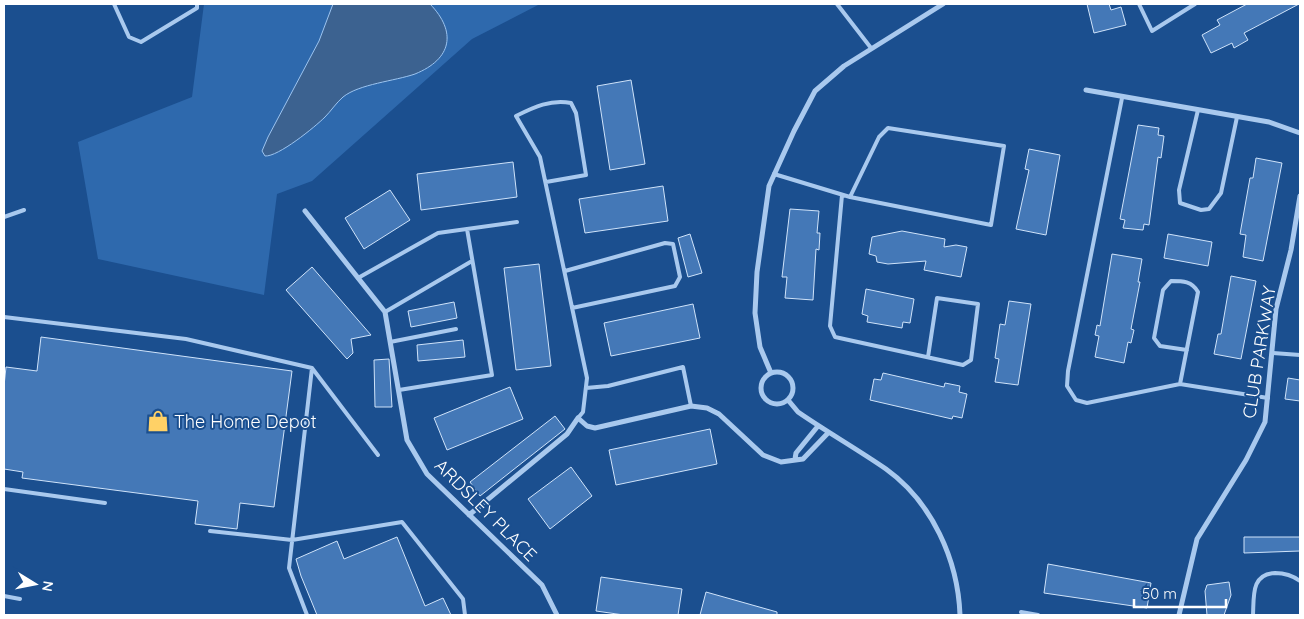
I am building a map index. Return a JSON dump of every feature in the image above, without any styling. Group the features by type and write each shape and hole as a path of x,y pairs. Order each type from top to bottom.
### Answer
{"street":[{"path":"771,373 760,347 755,312 757,272 769,186 774,174 815,91 844,66 943,4"},
{"path":"1086,90 1122,98 1269,122 1300,133"},
{"name":"CLUB PARKWAY","path":"1179,615 1197,539 1246,460 1265,422 1276,310 1291,250 1300,196"},
{"name":"ARDSLEY PLACE","path":"305,211 385,312 407,440 428,474 542,585 557,615"},
{"path":"781,372 791,380 793,392 786,403 772,405 762,397 760,384 771,373 781,372"},
{"path":"788,400 798,412 887,470 911,492 932,519 946,550 955,575 960,615"},
{"path":"469,515 567,434 578,418 587,426 595,428 690,406 707,408 720,414 763,455 781,462 803,459 828,433"},
{"path":"795,459 796,453 818,426"}],"lane":[{"path":"114,4 129,37 141,42 196,8 197,4"},
{"path":"837,4 871,48"},
{"path":"1139,4 1152,31 1195,4"},
{"path":"1122,98 1068,371 1067,386 1076,400 1087,403 1180,384 1268,398"},
{"path":"546,182 586,175 576,113 571,103 558,100 535,107 516,116 540,157 587,378 583,412 578,418"},
{"path":"1198,110 1178,190 1180,203 1201,210 1209,210 1221,193 1236,116"},
{"path":"774,174 850,197 991,225 1004,146 888,128 879,137 850,197"},
{"path":"842,195 830,326 835,337 964,365 971,360 978,304 966,300 937,298 928,357"},
{"path":"4,217 24,210"},
{"path":"358,278 438,233 517,222"},
{"path":"399,390 492,375 467,229"},
{"path":"565,271 664,242 673,244 680,277 675,286 572,308"},
{"path":"385,312 472,261"},
{"path":"1180,384 1187,350 1198,292 1194,285 1171,280 1163,290 1154,338 1160,346 1187,350"},
{"path":"4,317 186,339 312,368 378,455"},
{"path":"390,342 456,329"},
{"path":"1273,353 1300,355"},
{"path":"586,388 608,386 683,367 690,406"},
{"path":"308,615 289,568 312,368"},
{"path":"4,489 105,503"},
{"path":"210,531 292,540 402,522 463,599 465,615"},
{"path":"1253,615 1254,593 1260,577 1265,574 1282,573 1300,581"},
{"path":"4,596 20,599"},
{"path":"1021,612 1038,615"}],"shaded area":[{"path":"204,4 540,4 472,39 312,181 277,194 264,295 98,259 78,142 192,97"},
{"path":"333,4 430,4 439,14 444,25 447,34 447,44 437,61 427,68 415,74 368,86 350,93 340,99 325,117 305,134 278,152 265,156 262,151 268,137 319,41"}],"building":[{"path":"1087,4 1109,4 1111,10 1121,7 1126,25 1094,33"},
{"path":"1247,4 1299,4 1244,33 1248,40 1234,48 1232,43 1211,53 1202,35 1220,25 1217,20"},
{"path":"631,80 645,164 610,170 597,86"},
{"path":"1138,125 1159,128 1158,135 1164,136 1161,158 1158,157 1149,225 1144,224 1143,230 1123,228 1125,220 1120,219"},
{"path":"1029,149 1060,155 1046,235 1016,229 1029,170 1025,169"},
{"path":"1256,158 1282,163 1263,261 1243,257 1246,235 1240,234 1250,178 1253,178"},
{"path":"513,162 517,197 421,210 417,174"},
{"path":"663,186 668,221 585,233 579,199"},
{"path":"390,190 410,220 364,249 345,218"},
{"path":"790,209 819,211 817,233 820,233 819,250 816,249 813,300 785,298 787,277 782,277"},
{"path":"902,231 945,239 944,247 956,245 967,247 961,277 924,270 926,261 888,264 877,262 876,256 869,254 872,237"},
{"path":"690,234 702,273 688,277 678,238"},
{"path":"1168,234 1212,242 1208,266 1164,258"},
{"path":"1112,254 1142,259 1138,282 1140,282 1131,329 1134,330 1131,343 1128,342 1124,363 1095,357 1099,336 1095,335 1097,325 1100,326"},
{"path":"539,264 551,366 516,370 504,268"},
{"path":"312,267 371,335 351,339 353,353 347,359 286,290"},
{"path":"1231,276 1256,281 1241,359 1214,354 1218,334 1221,334"},
{"path":"866,289 914,299 910,323 903,322 902,328 867,322 868,316 862,314"},
{"path":"1009,301 1031,304 1018,385 995,382 999,359 995,358 1000,324 1005,325"},
{"path":"454,302 457,318 411,327 408,311"},
{"path":"693,304 700,338 611,356 604,323"},
{"name":"The Home Depot","path":"41,337 292,371 274,507 240,503 237,529 195,524 198,501 22,478 23,472 4,469 4,386 6,367 37,371"},
{"path":"463,340 465,357 418,361 417,345"},
{"path":"389,359 392,407 375,407 374,360"},
{"path":"883,373 944,387 945,383 960,386 959,392 967,394 962,418 953,416 952,419 870,400 874,379 881,380"},
{"path":"1288,378 1300,380 1300,401 1285,399"},
{"path":"510,387 523,419 447,450 434,418"},
{"path":"555,416 565,429 480,496 470,482"},
{"path":"710,429 717,464 616,485 609,450"},
{"path":"571,467 592,496 550,529 528,499"},
{"path":"397,537 425,606 443,598 451,615 317,615 296,559 337,541 344,559"},
{"path":"1244,537 1300,537 1300,551 1244,553"},
{"path":"1048,564 1151,583 1147,608 1044,593"},
{"path":"601,577 682,589 678,615 624,615 596,611"},
{"path":"1229,582 1231,595 1224,615 1207,615 1205,591 1207,585"},
{"path":"706,592 777,612 777,615 700,615"}],"place":[{"name":"The Home Depot","path":"158,421"}]}
